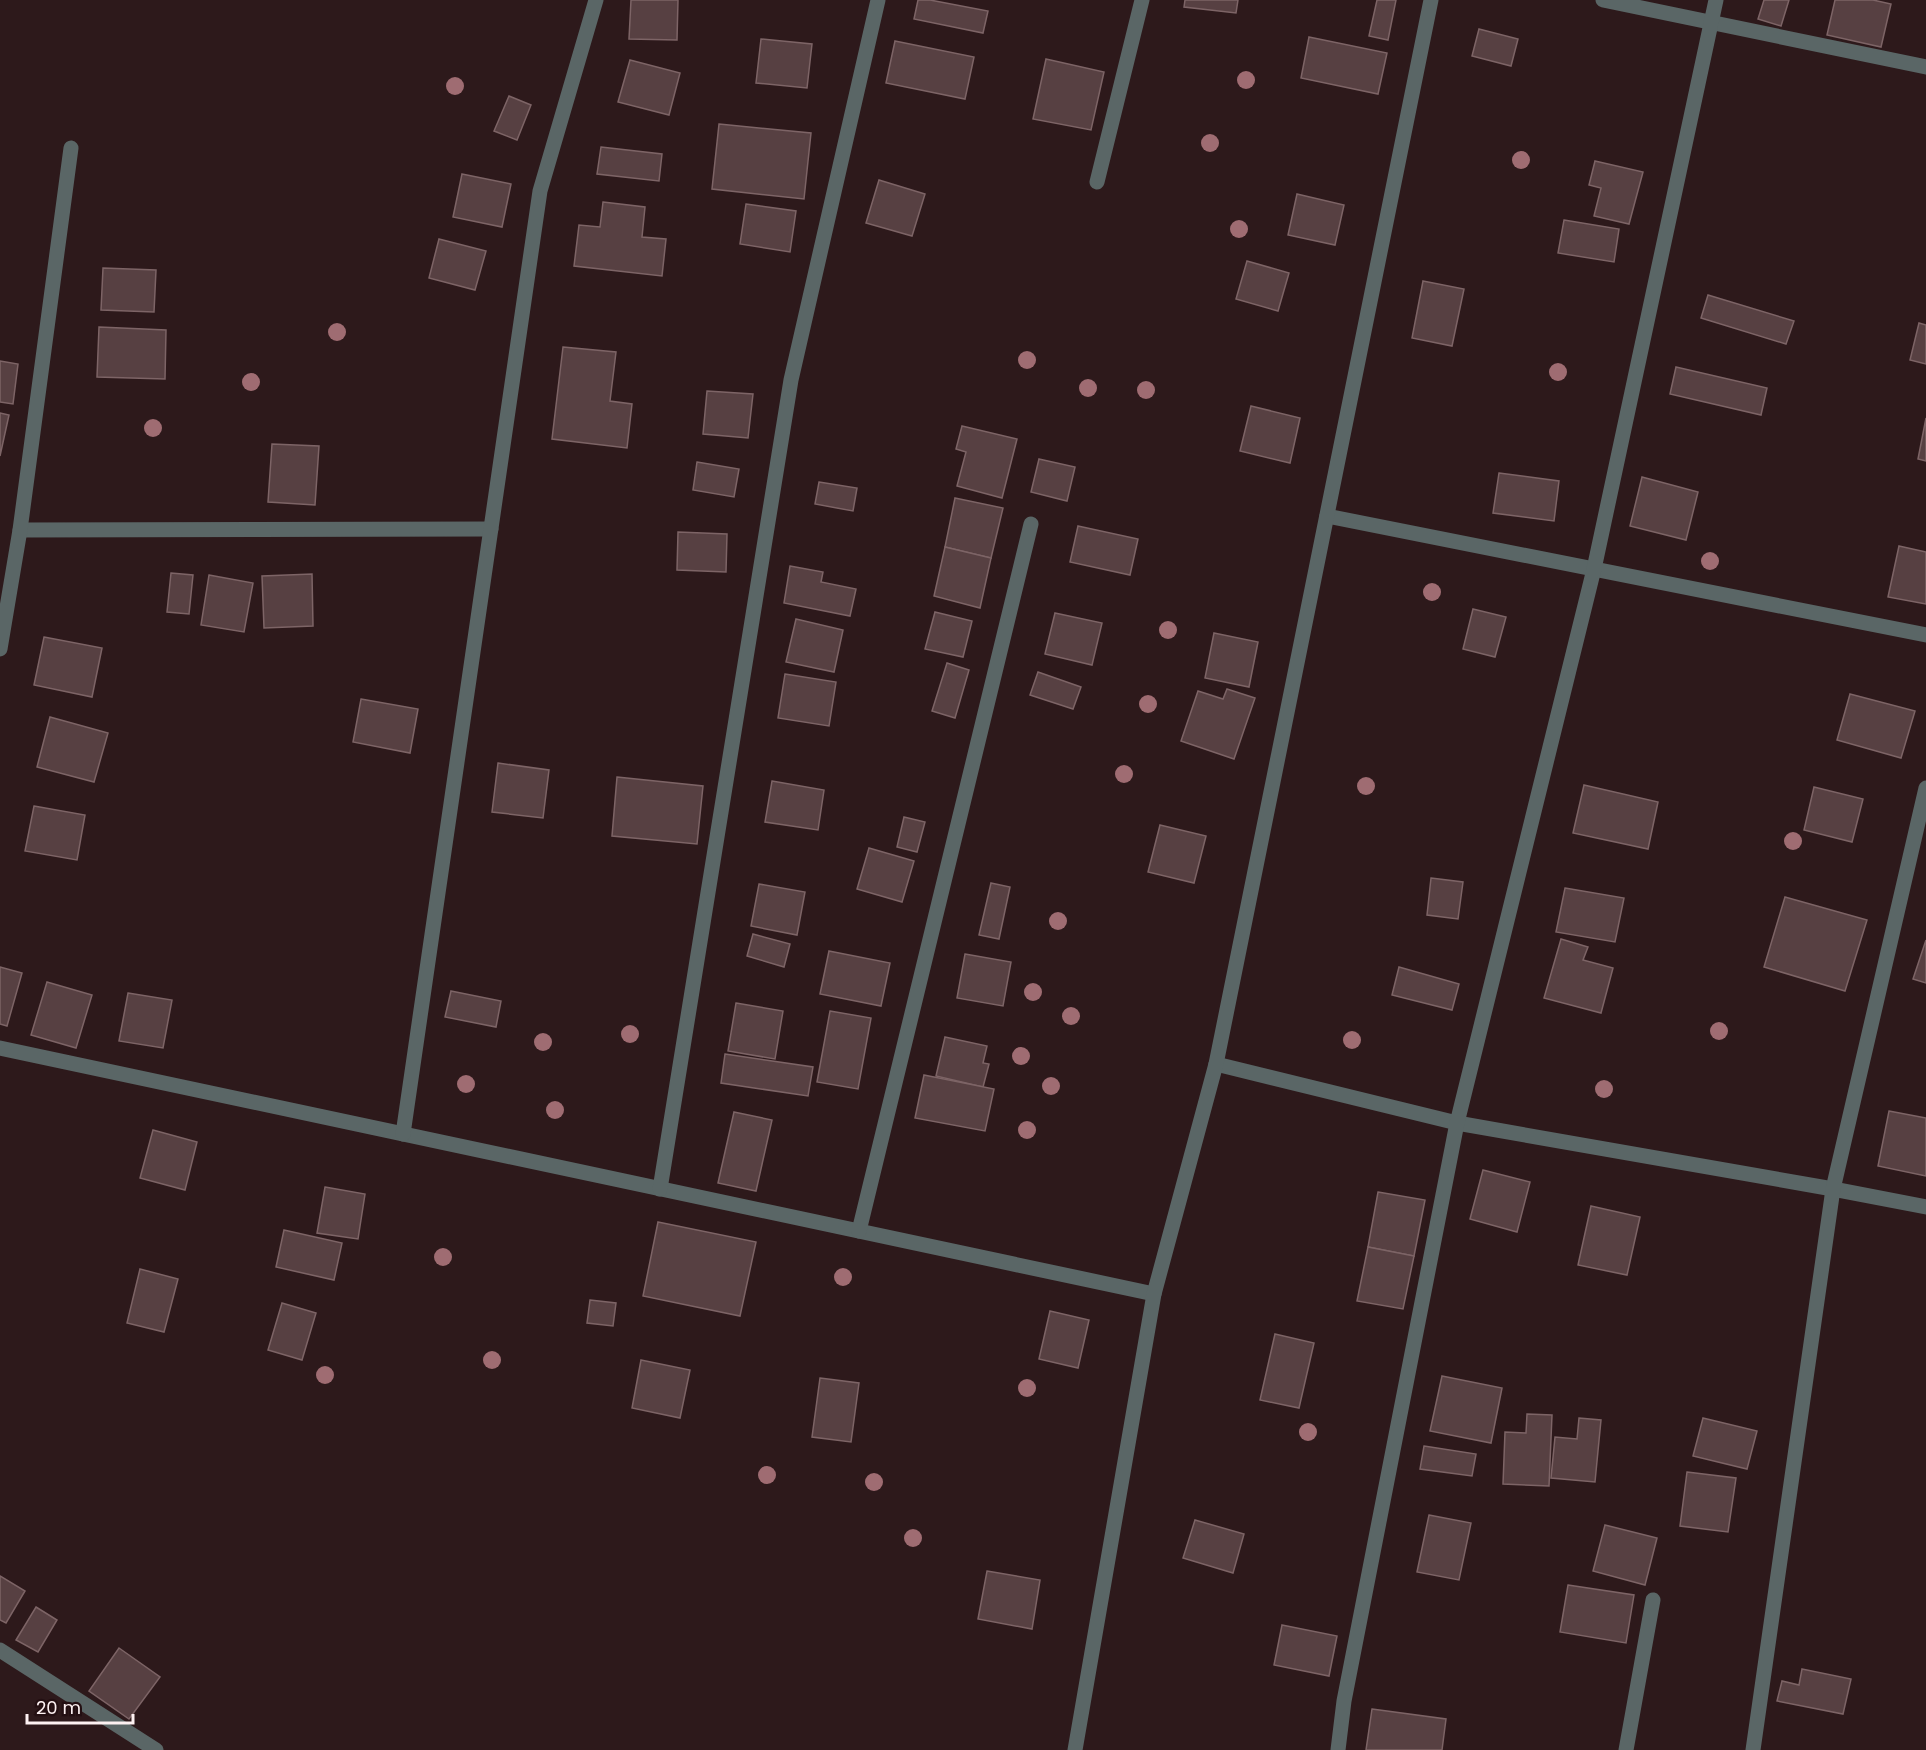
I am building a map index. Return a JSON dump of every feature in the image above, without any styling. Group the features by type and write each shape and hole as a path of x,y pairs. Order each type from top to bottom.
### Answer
{"street":[{"path":"403,1134 540,191 596,0"},
{"path":"660,1189 791,380 878,0"},
{"path":"1097,182 1142,0"},
{"path":"1075,1750 1154,1294 1216,1064 1431,0"},
{"path":"1603,0 1926,67"},
{"path":"1338,1750 1344,1701 1457,1123 1594,569 1716,0"},
{"path":"0,650 20,530 71,148"},
{"path":"1327,516 1926,635"},
{"path":"859,1231 1030,524"},
{"path":"20,530 491,529"},
{"path":"1753,1750 1833,1189 1926,788"},
{"path":"0,1048 1154,1294"},
{"path":"1216,1064 1457,1123 1926,1207"},
{"path":"1626,1750 1653,1600"},
{"path":"0,1650 156,1750"}],"building":[{"path":"631,0 678,0 677,40 629,39"},
{"path":"918,0 930,0 988,11 983,33 914,19"},
{"path":"1185,0 1238,0 1236,13 1184,7"},
{"path":"1377,0 1396,0 1388,40 1369,36"},
{"path":"1764,0 1789,0 1781,26 1758,19"},
{"path":"1835,0 1873,0 1891,4 1881,47 1827,35"},
{"path":"1479,29 1518,39 1511,66 1472,56"},
{"path":"1309,37 1387,53 1378,94 1301,78"},
{"path":"761,39 812,44 807,88 756,83"},
{"path":"895,41 974,57 965,99 886,83"},
{"path":"1046,59 1104,72 1091,130 1033,119"},
{"path":"630,60 680,73 669,115 618,102"},
{"path":"509,96 531,105 517,140 494,131"},
{"path":"719,124 811,133 804,199 712,189"},
{"path":"601,147 662,154 659,181 597,174"},
{"path":"1595,161 1643,172 1629,224 1594,216 1601,188 1589,185"},
{"path":"462,174 511,184 502,227 453,217"},
{"path":"879,180 925,194 912,236 866,223"},
{"path":"1297,194 1344,205 1335,245 1288,235"},
{"path":"603,202 645,207 642,237 666,239 662,276 574,266 579,225 600,227"},
{"path":"746,204 796,211 790,252 740,244"},
{"path":"1564,220 1619,229 1614,262 1558,253"},
{"path":"439,239 486,251 475,290 429,278"},
{"path":"1247,261 1289,273 1278,311 1236,299"},
{"path":"103,268 156,270 154,312 101,310"},
{"path":"1423,281 1464,289 1452,346 1412,338"},
{"path":"1708,295 1794,321 1786,344 1701,318"},
{"path":"1919,323 1926,325 1926,364 1910,360"},
{"path":"99,327 166,330 165,379 97,377"},
{"path":"563,347 616,352 610,401 632,404 627,448 552,439"},
{"path":"0,361 18,364 13,404 0,402"},
{"path":"1676,367 1767,388 1761,415 1670,394"},
{"path":"707,391 753,394 748,438 703,434"},
{"path":"1251,406 1300,418 1290,463 1240,451"},
{"path":"0,413 9,415 0,456"},
{"path":"1926,418 1926,461 1918,459"},
{"path":"962,426 1017,439 1002,498 957,486 966,452 956,449"},
{"path":"272,444 319,446 315,505 268,502"},
{"path":"1039,459 1075,467 1067,501 1031,492"},
{"path":"697,462 739,469 734,497 693,490"},
{"path":"1499,473 1559,481 1554,521 1493,513"},
{"path":"1642,477 1698,492 1686,540 1630,526"},
{"path":"819,482 857,488 853,511 815,504"},
{"path":"955,498 1003,508 991,558 945,547"},
{"path":"1078,526 1138,539 1130,575 1070,562"},
{"path":"678,532 727,534 726,572 677,570"},
{"path":"1899,546 1926,552 1926,604 1888,597"},
{"path":"945,547 991,558 980,608 934,596"},
{"path":"790,566 823,572 821,582 856,589 850,616 784,603"},
{"path":"171,573 193,575 189,614 167,612"},
{"path":"312,574 313,626 264,628 262,576"},
{"path":"209,575 253,583 244,632 201,625"},
{"path":"1473,609 1506,617 1495,657 1463,649"},
{"path":"935,612 972,621 963,657 925,649"},
{"path":"1055,613 1102,623 1092,665 1045,654"},
{"path":"796,619 843,630 834,672 786,662"},
{"path":"1214,633 1258,642 1249,687 1205,678"},
{"path":"44,637 102,648 92,697 34,685"},
{"path":"947,663 969,670 955,718 932,711"},
{"path":"1038,672 1081,687 1073,709 1030,695"},
{"path":"785,674 836,682 829,726 778,718"},
{"path":"1227,689 1255,698 1234,759 1181,741 1198,691 1223,699"},
{"path":"1850,694 1915,711 1901,758 1837,740"},
{"path":"361,699 418,709 410,753 353,742"},
{"path":"50,717 108,733 94,782 37,767"},
{"path":"498,763 549,770 543,818 492,812"},
{"path":"617,777 703,786 697,844 612,836"},
{"path":"772,781 824,790 818,830 765,822"},
{"path":"1584,785 1658,802 1648,849 1573,833"},
{"path":"1814,787 1863,799 1852,842 1804,830"},
{"path":"34,806 85,815 77,860 25,851"},
{"path":"904,817 925,822 917,852 897,847"},
{"path":"1160,825 1206,836 1194,883 1148,872"},
{"path":"869,848 914,861 902,902 857,889"},
{"path":"1431,878 1463,882 1458,919 1427,915"},
{"path":"991,883 1010,887 999,939 979,935"},
{"path":"759,884 805,892 797,935 751,926"},
{"path":"1565,888 1624,898 1615,942 1556,932"},
{"path":"1785,897 1867,920 1845,991 1764,967"},
{"path":"753,934 790,944 784,967 747,956"},
{"path":"1561,939 1588,947 1583,960 1613,968 1601,1013 1544,998"},
{"path":"1926,940 1926,983 1913,979"},
{"path":"829,951 890,963 881,1006 820,994"},
{"path":"965,954 1011,962 1003,1006 957,998"},
{"path":"0,967 22,973 7,1026 0,1024"},
{"path":"1399,967 1459,984 1452,1010 1392,995"},
{"path":"47,982 92,995 76,1048 31,1035"},
{"path":"451,991 501,1001 496,1027 445,1017"},
{"path":"128,993 172,1000 163,1048 119,1041"},
{"path":"736,1003 783,1011 775,1059 728,1051"},
{"path":"830,1011 871,1018 858,1089 817,1082"},
{"path":"945,1037 987,1046 983,1063 989,1064 983,1087 936,1076"},
{"path":"725,1054 813,1067 808,1096 721,1083"},
{"path":"924,1075 994,1089 985,1131 915,1118"},
{"path":"1889,1111 1926,1118 1926,1176 1878,1166"},
{"path":"734,1112 772,1120 756,1191 718,1183"},
{"path":"153,1130 197,1142 185,1190 140,1178"},
{"path":"1483,1170 1530,1182 1517,1232 1470,1219"},
{"path":"325,1187 365,1194 358,1239 317,1233"},
{"path":"1378,1192 1425,1200 1414,1256 1368,1247"},
{"path":"1591,1206 1640,1217 1627,1275 1578,1265"},
{"path":"658,1222 756,1242 740,1316 643,1296"},
{"path":"284,1230 342,1243 334,1280 276,1267"},
{"path":"1368,1247 1414,1256 1403,1309 1357,1301"},
{"path":"140,1269 178,1279 164,1332 127,1323"},
{"path":"590,1300 616,1303 613,1326 587,1323"},
{"path":"282,1303 316,1313 302,1360 268,1350"},
{"path":"1050,1311 1089,1320 1078,1368 1039,1359"},
{"path":"1275,1334 1314,1343 1299,1408 1260,1400"},
{"path":"641,1360 690,1370 680,1418 632,1408"},
{"path":"1442,1376 1502,1388 1491,1443 1430,1431"},
{"path":"820,1378 859,1383 851,1442 812,1437"},
{"path":"1527,1414 1552,1415 1549,1486 1503,1484 1505,1432 1526,1433"},
{"path":"1579,1418 1601,1420 1595,1482 1551,1478 1555,1437 1577,1439"},
{"path":"1703,1418 1757,1431 1747,1469 1693,1456"},
{"path":"1424,1446 1476,1454 1472,1476 1420,1469"},
{"path":"1687,1472 1736,1478 1728,1532 1680,1526"},
{"path":"1429,1515 1471,1523 1459,1580 1417,1572"},
{"path":"1195,1520 1244,1534 1233,1573 1183,1558"},
{"path":"1605,1525 1657,1538 1645,1585 1593,1571"},
{"path":"987,1571 1040,1580 1032,1629 978,1619"},
{"path":"0,1576 25,1591 6,1623 0,1620"},
{"path":"1568,1585 1634,1595 1626,1643 1560,1632"},
{"path":"36,1607 57,1620 38,1652 16,1640"},
{"path":"1282,1625 1337,1636 1329,1676 1274,1665"},
{"path":"119,1648 160,1677 129,1719 89,1691"},
{"path":"1802,1669 1851,1679 1843,1714 1777,1701 1782,1681 1799,1685"},
{"path":"1372,1709 1446,1719 1442,1750 1366,1750"}]}
